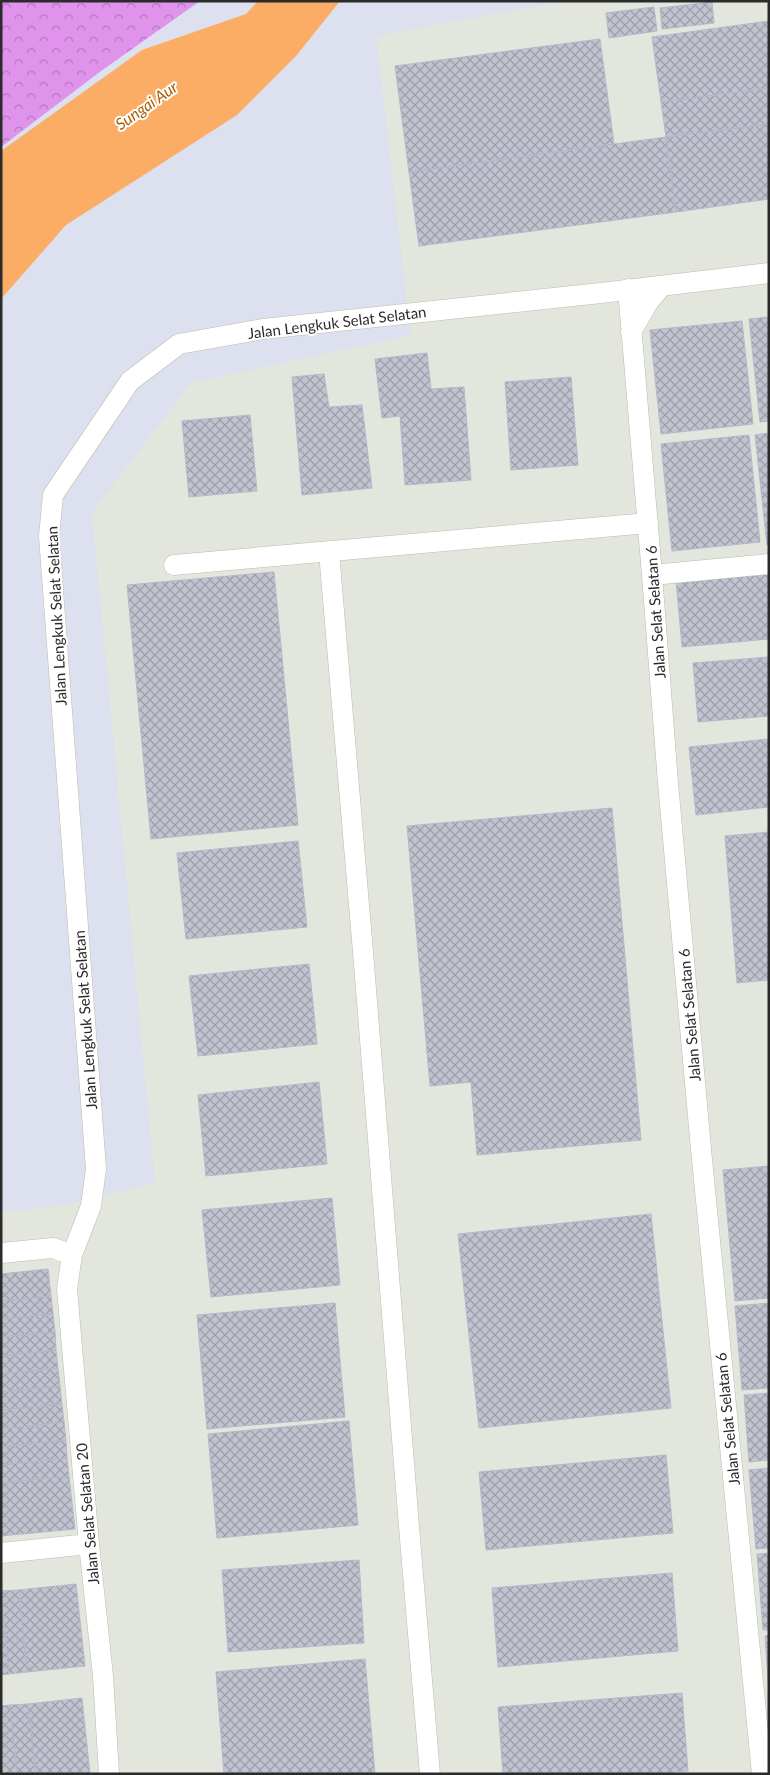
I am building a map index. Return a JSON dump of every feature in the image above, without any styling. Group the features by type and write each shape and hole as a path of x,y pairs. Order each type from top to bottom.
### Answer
{"street":[{"name":"Jalan Lengkuk Selat Selatan","path":"72,1255 91,1206 96,1169 49,536 53,495 130,381 178,344 264,329 769,273"},
{"path":"601,293 620,310 631,328 649,301 662,286"},
{"name":"Jalan Selat Selatan 6","path":"628,289 668,783 701,1149 764,1740 762,1774"},
{"path":"174,565 648,523"},
{"path":"329,552 362,932 430,1774"},
{"path":"652,575 769,564"},
{"path":"1,1253 53,1248 72,1255"},
{"name":"Jalan Selat Selatan 20","path":"72,1255 67,1289 89,1544 103,1676 109,1774"},
{"path":"1,1553 89,1544"}],"shaded area":[{"path":"564,1 769,1 769,1774 1,1774 1,1212 61,1206 155,1183 92,512 191,383 411,335 376,36"}],"green space":[{"path":"1,1 200,1 101,71 1,147"}],"water":[{"name":"Sungai Aur","path":"258,1 340,1 296,56 237,115 66,225 1,299 1,151 142,50 246,14"}],"building":[{"path":"712,2 714,23 662,29 660,8"},
{"path":"654,7 657,31 609,38 606,13"},
{"path":"769,21 769,88 661,102 652,37"},
{"path":"600,39 614,144 409,172 395,66"},
{"path":"769,88 769,124 666,137 661,102"},
{"path":"769,124 769,199 676,212 666,137"},
{"path":"666,137 676,212 419,246 409,172"},
{"path":"769,317 769,421 760,422 749,319"},
{"path":"742,321 753,424 661,434 650,330"},
{"path":"427,353 431,389 464,387 471,480 405,485 400,416 382,418 375,359"},
{"path":"324,374 329,407 362,405 372,488 302,495 292,377"},
{"path":"571,377 578,465 511,470 505,382"},
{"path":"250,415 257,491 189,497 182,421"},
{"path":"769,433 769,545 767,545 755,435"},
{"path":"749,435 760,542 672,551 661,444"},
{"path":"274,572 298,825 151,839 127,585"},
{"path":"769,572 769,639 682,647 676,580"},
{"path":"769,657 769,716 698,722 693,663"},
{"path":"769,739 769,807 696,815 689,747"},
{"path":"612,808 641,1140 477,1155 471,1082 430,1086 407,826"},
{"path":"769,832 769,980 737,983 725,836"},
{"path":"298,841 307,927 186,939 177,853"},
{"path":"309,964 317,1044 198,1056 189,976"},
{"path":"319,1082 327,1164 206,1176 198,1095"},
{"path":"769,1166 769,1298 735,1301 723,1170"},
{"path":"332,1198 340,1285 211,1297 202,1210"},
{"path":"651,1214 671,1408 479,1428 458,1234"},
{"path":"48,1269 51,1296 1,1301 1,1274"},
{"path":"51,1296 53,1314 1,1319 1,1301"},
{"path":"335,1303 345,1417 207,1429 197,1315"},
{"path":"769,1303 769,1388 742,1390 735,1306"},
{"path":"53,1314 55,1332 1,1337 1,1319"},
{"path":"55,1332 56,1350 1,1356 1,1337"},
{"path":"56,1350 58,1368 1,1374 1,1356"},
{"path":"58,1368 60,1386 1,1392 1,1374"},
{"path":"60,1386 62,1404 1,1410 1,1392"},
{"path":"769,1393 769,1460 749,1462 744,1395"},
{"path":"62,1404 64,1422 1,1429 1,1410"},
{"path":"349,1421 358,1525 217,1538 208,1434"},
{"path":"64,1422 66,1440 1,1447 1,1429"},
{"path":"66,1440 67,1458 1,1465 1,1447"},
{"path":"666,1455 673,1533 486,1550 479,1472"},
{"path":"67,1458 69,1476 1,1483 1,1465"},
{"path":"769,1468 769,1548 756,1549 749,1470"},
{"path":"69,1476 75,1529 1,1536 1,1483"},
{"path":"769,1553 769,1630 763,1630 757,1554"},
{"path":"359,1560 364,1643 228,1652 222,1570"},
{"path":"672,1573 678,1651 498,1667 492,1588"},
{"path":"76,1584 85,1666 27,1672 19,1590"},
{"path":"19,1590 27,1672 9,1674 1,1591"},
{"path":"1,1595 9,1674 1,1675"},
{"path":"769,1635 769,1692 765,1636"},
{"path":"365,1659 375,1774 224,1774 216,1672"},
{"path":"682,1693 688,1771 651,1774 503,1774 498,1707"},
{"path":"82,1698 90,1774 36,1774 28,1704"},
{"path":"28,1704 36,1774 17,1774 10,1705"},
{"path":"10,1705 17,1774 1,1774 1,1706"}]}
